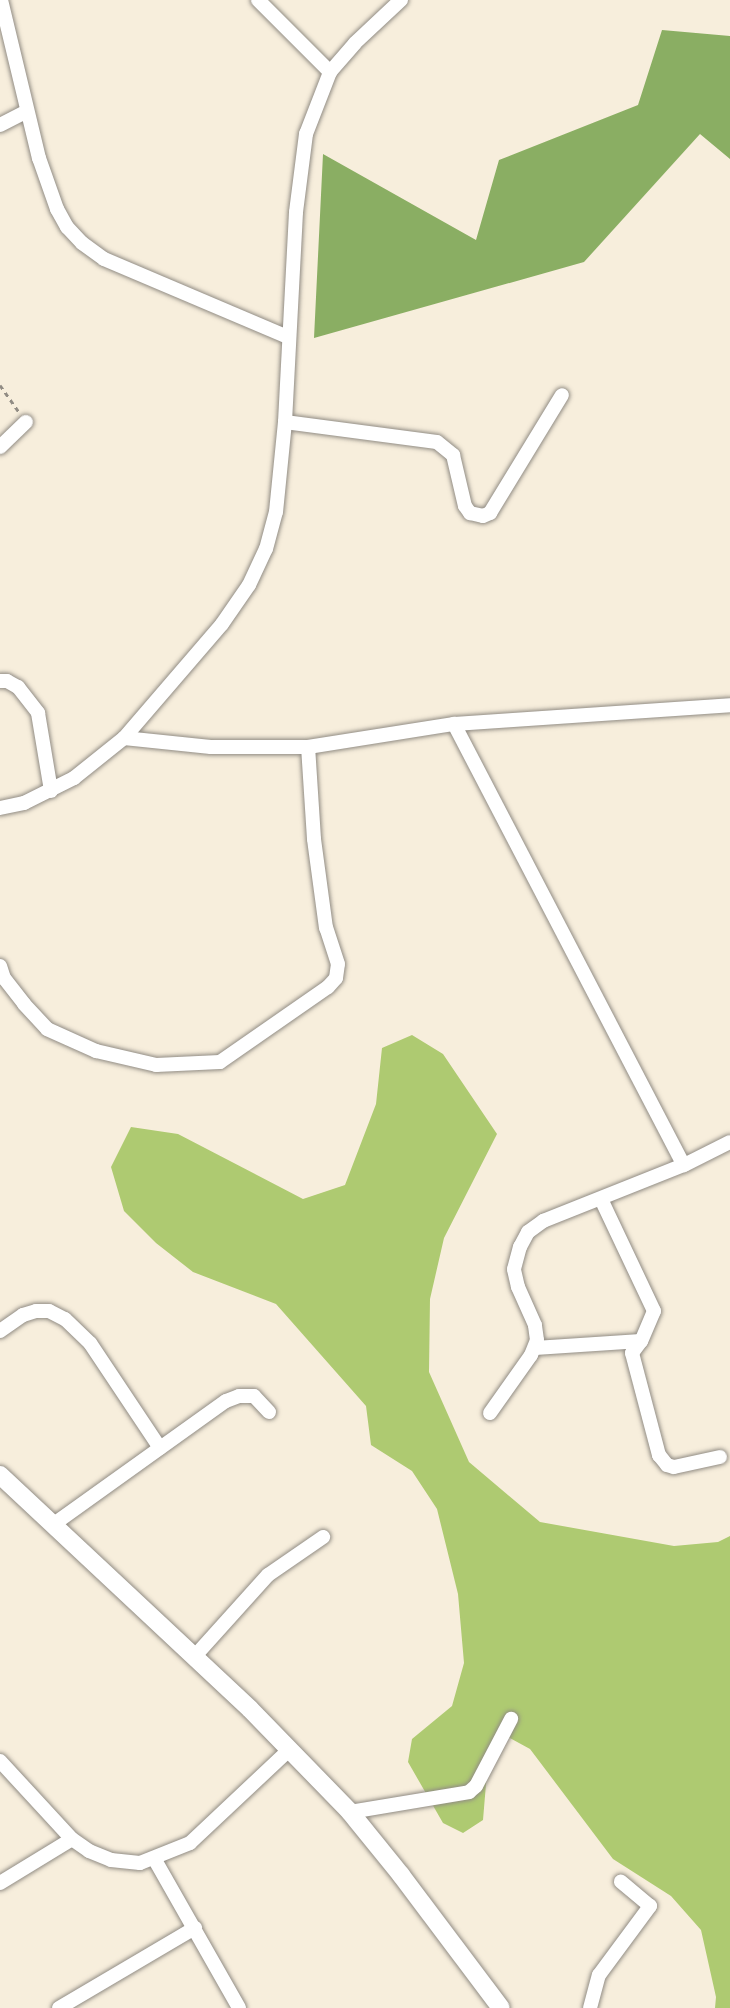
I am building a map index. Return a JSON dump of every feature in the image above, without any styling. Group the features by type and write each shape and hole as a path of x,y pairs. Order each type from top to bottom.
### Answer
{"street":[{"path":"2,0 26,112 57,209 67,227 82,243 104,259 288,337"},
{"path":"258,0 330,72"},
{"path":"0,808 24,803 51,791 74,778 124,738 222,624 249,585 266,549 276,512 285,422 296,212 306,134 330,72 355,43 401,0"},
{"path":"0,42 19,75"},
{"path":"0,124 26,112"},
{"path":"285,422 437,442 453,455 465,506 470,513 483,516 490,513 562,395"},
{"path":"0,447 26,422"},
{"path":"0,681 7,681 18,687 38,712 51,791"},
{"path":"124,738 211,747 308,747 454,724 730,705"},
{"path":"454,724 684,1165"},
{"path":"0,966 4,978 47,1029 96,1051 156,1065 220,1062 328,987 336,978 338,964 326,928 314,839 308,747"},
{"path":"490,1413 535,1348 535,1325 518,1287 514,1269 519,1247 528,1232 543,1221 684,1165 730,1142"},
{"path":"601,1199 654,1311 641,1341 632,1353 632,1358 659,1455 663,1461 674,1467 720,1457"},
{"path":"0,1331 23,1315 36,1311 49,1311 65,1319 90,1343 160,1448"},
{"path":"535,1348 641,1341"},
{"path":"54,1524 226,1401 239,1396 254,1396 269,1412"},
{"path":"0,1475 195,1656 290,1749 350,1812 401,1875 501,2008"},
{"path":"195,1656 268,1575 323,1537"},
{"path":"350,1812 469,1792 476,1785 511,1719"},
{"path":"0,1761 72,1839 89,1851 111,1860 140,1863 155,1860 190,1843 290,1749"},
{"path":"0,1883 72,1839"},
{"path":"155,1860 239,2008"},
{"path":"590,2008 599,1975 650,1906 621,1882"},
{"path":"59,2008 195,1928"}],"path":[{"path":"0,385 26,422"}],"green space":[{"path":"662,30 730,36 730,159 700,134 584,262 314,338 323,154 476,240 499,160 638,105"},
{"path":"412,1035 443,1054 497,1134 444,1238 430,1299 429,1372 469,1462 540,1522 674,1546 718,1542 730,1536 730,2008 715,2008 716,1997 701,1930 671,1896 613,1859 530,1749 508,1737 489,1748 483,1820 463,1833 443,1823 408,1762 412,1739 452,1706 464,1663 458,1594 437,1509 412,1471 371,1445 366,1406 276,1304 193,1272 156,1243 124,1211 111,1167 131,1127 178,1134 303,1199 345,1185 376,1104 382,1048"}]}
